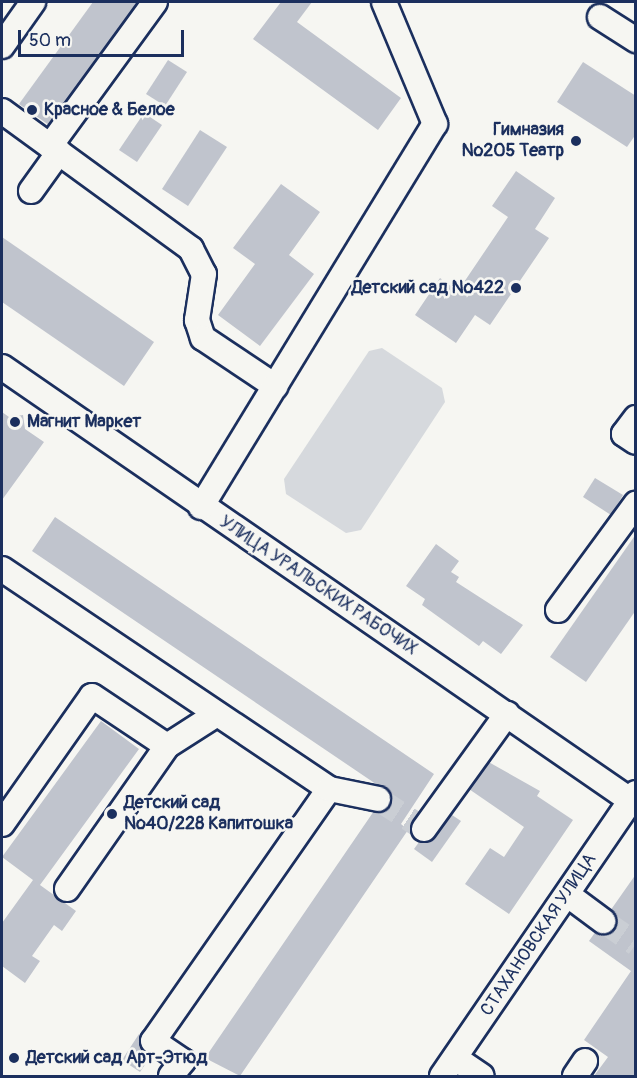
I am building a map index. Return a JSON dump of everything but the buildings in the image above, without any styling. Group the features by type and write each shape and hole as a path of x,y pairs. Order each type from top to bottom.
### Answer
{"street":[{"path":"2,46 33,2"},
{"path":"31,191 54,149 155,2"},
{"path":"201,507 435,124 384,2"},
{"path":"600,17 636,40"},
{"path":"2,111 191,249 204,274 197,320 203,338 275,386"},
{"name":"УЛИЦА УРАЛЬСКИХ РАБОЧИХ","path":"2,367 201,507 634,799"},
{"path":"636,418 624,434 636,442"},
{"path":"558,610 636,504"},
{"path":"2,569 329,789 378,799"},
{"path":"2,824 92,696 167,746"},
{"path":"67,889 167,746 217,714"},
{"path":"424,829 507,714"},
{"path":"171,1077 183,1061 153,1041 329,789"},
{"name":"СТАХАНОВСКАЯ УЛИЦА","path":"448,1067 634,799"},
{"path":"568,895 603,921"},
{"path":"448,1067 482,1077"}],"shaded area":[{"path":"382,348 442,388 445,402 361,530 346,533 286,494 284,479 369,351"}],"tunnel":[{"path":"378,799 424,829"},
{"path":"603,921 636,944"}],"place":[{"name":"Красное & Белое","path":"32,110"},
{"name":"Гимназия №205 Театр","path":"576,141"},
{"name":"Детский сад №422","path":"516,288"},
{"name":"Магнит Маркет","path":"15,422"},
{"name":"Детский сад №40/228 Капитошка","path":"112,814"},
{"name":"Детский сад Арт-Этюд","path":"14,1058"}]}
